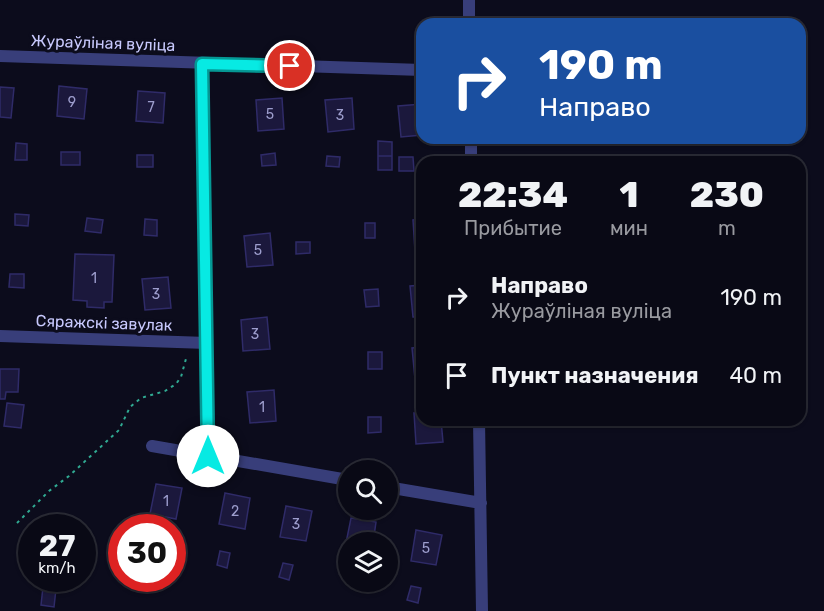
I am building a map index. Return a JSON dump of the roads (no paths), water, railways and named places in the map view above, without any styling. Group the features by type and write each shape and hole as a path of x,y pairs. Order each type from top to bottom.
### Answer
{"street":[{"path":"469,0 469,18"},
{"name":"Жураўліная вуліца","path":"0,56 416,70"},
{"path":"202,64 208,456"},
{"name":"Сяражскі завулак","path":"0,336 207,343"},
{"path":"479,426 482,611"},
{"path":"152,446 338,478"},
{"path":"398,488 481,503"}]}
